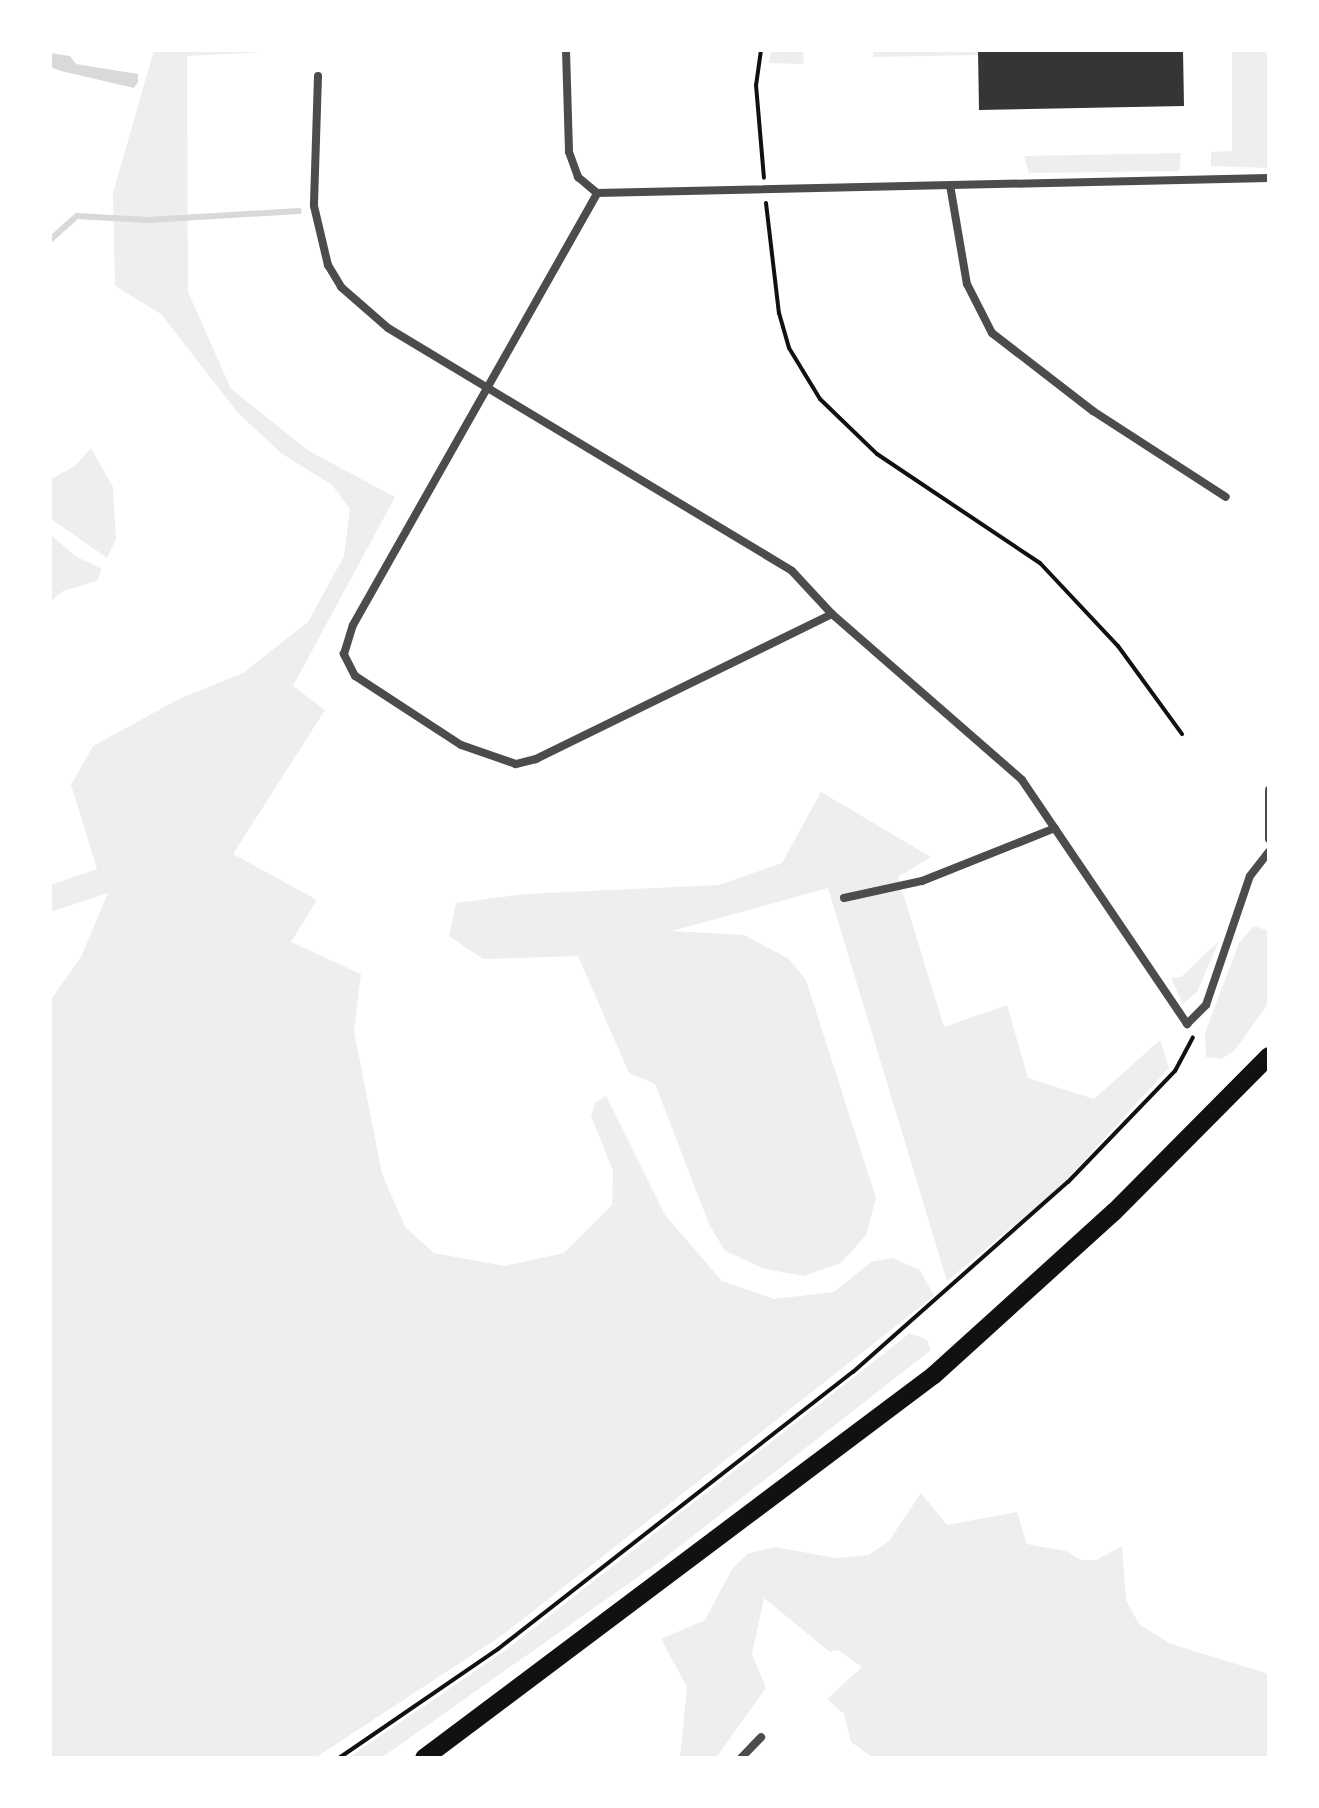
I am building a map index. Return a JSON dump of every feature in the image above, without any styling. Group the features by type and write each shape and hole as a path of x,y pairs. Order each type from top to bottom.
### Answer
{"highway":[{"path":"424,1758 934,1375 1114,1212 1269,1056"}],"street":[{"path":"566,50 569,152 578,177 597,193 1269,178"},
{"path":"318,76 314,206 328,265 341,287 388,328 492,386 792,571 832,614 1001,759 1115,911 1179,1016 1187,1024 1200,1016 1250,876 1269,852"},
{"path":"950,185 967,284 992,333 1093,411 1226,497"},
{"path":"597,193 492,386 353,625 345,643 348,668 461,745 516,764 536,759 832,614"},
{"path":"1269,790 1269,839"},
{"path":"844,898 922,881 1055,828"},
{"path":"741,1758 761,1737"}],"path":[{"path":"761,50 756,85 779,313 789,348 820,399 877,454 1040,563 1118,646 1182,734"},
{"path":"339,1758 498,1649 853,1372 1068,1182 1182,1063 1200,1016"}],"shaded area":[{"path":"154,50 302,50 187,56 188,292 231,389 309,451 395,497 293,686 325,710 233,854 317,900 291,942 361,974 354,1031 382,1174 405,1227 434,1253 505,1266 564,1253 612,1205 613,1171 591,1116 595,1103 606,1096 665,1215 722,1281 774,1299 834,1292 871,1262 892,1258 920,1270 934,1296 504,1634 315,1758 50,1758 50,1001 81,957 108,893 50,912 50,885 97,869 71,785 93,746 179,699 243,673 308,622 344,556 350,509 332,485 281,453 238,413 161,314 115,286 113,193"},
{"path":"771,50 803,50 804,64 769,63"},
{"path":"873,50 978,50 978,55 873,57"},
{"path":"1232,50 1265,50 1269,62 1269,168 1211,166 1211,152 1232,151"},
{"path":"50,53 70,56 76,64 138,74 138,82 134,88 61,71 50,67"},
{"path":"1181,153 1179,171 1029,173 1024,156"},
{"path":"91,448 113,487 116,539 107,558 50,518 52,478 74,467"},
{"path":"50,534 75,556 102,569 97,581 63,591 50,602"},
{"path":"821,792 931,857 898,877 944,1027 1007,1005 1028,1078 1094,1099 1160,1040 1169,1068 1059,1188 947,1281 828,888 672,931 744,935 789,959 806,980 876,1198 866,1235 841,1263 804,1276 765,1269 725,1251 709,1224 655,1084 629,1073 578,956 483,959 449,936 456,903 525,894 719,885 782,863"},
{"path":"1254,926 1269,931 1269,1002 1234,1051 1221,1059 1206,1057 1205,1033 1239,943"},
{"path":"1219,941 1197,992 1183,1004 1171,978 1181,977"},
{"path":"910,1333 927,1340 931,1350 662,1560 381,1758 348,1758 506,1650"},
{"path":"921,1493 947,1525 1017,1512 1027,1544 1066,1551 1081,1560 1096,1560 1122,1546 1126,1600 1139,1624 1171,1644 1269,1674 1269,1758 873,1758 851,1742 844,1714 827,1699 862,1667 838,1650 830,1652 764,1598 752,1654 766,1688 716,1758 680,1758 687,1687 661,1639 705,1620 732,1569 747,1554 775,1547 836,1558 868,1555 889,1541"}],"building":[{"path":"978,50 1183,50 1184,106 979,110"}],"waterway":[{"path":"50,240 77,216 148,220 299,211"}]}
